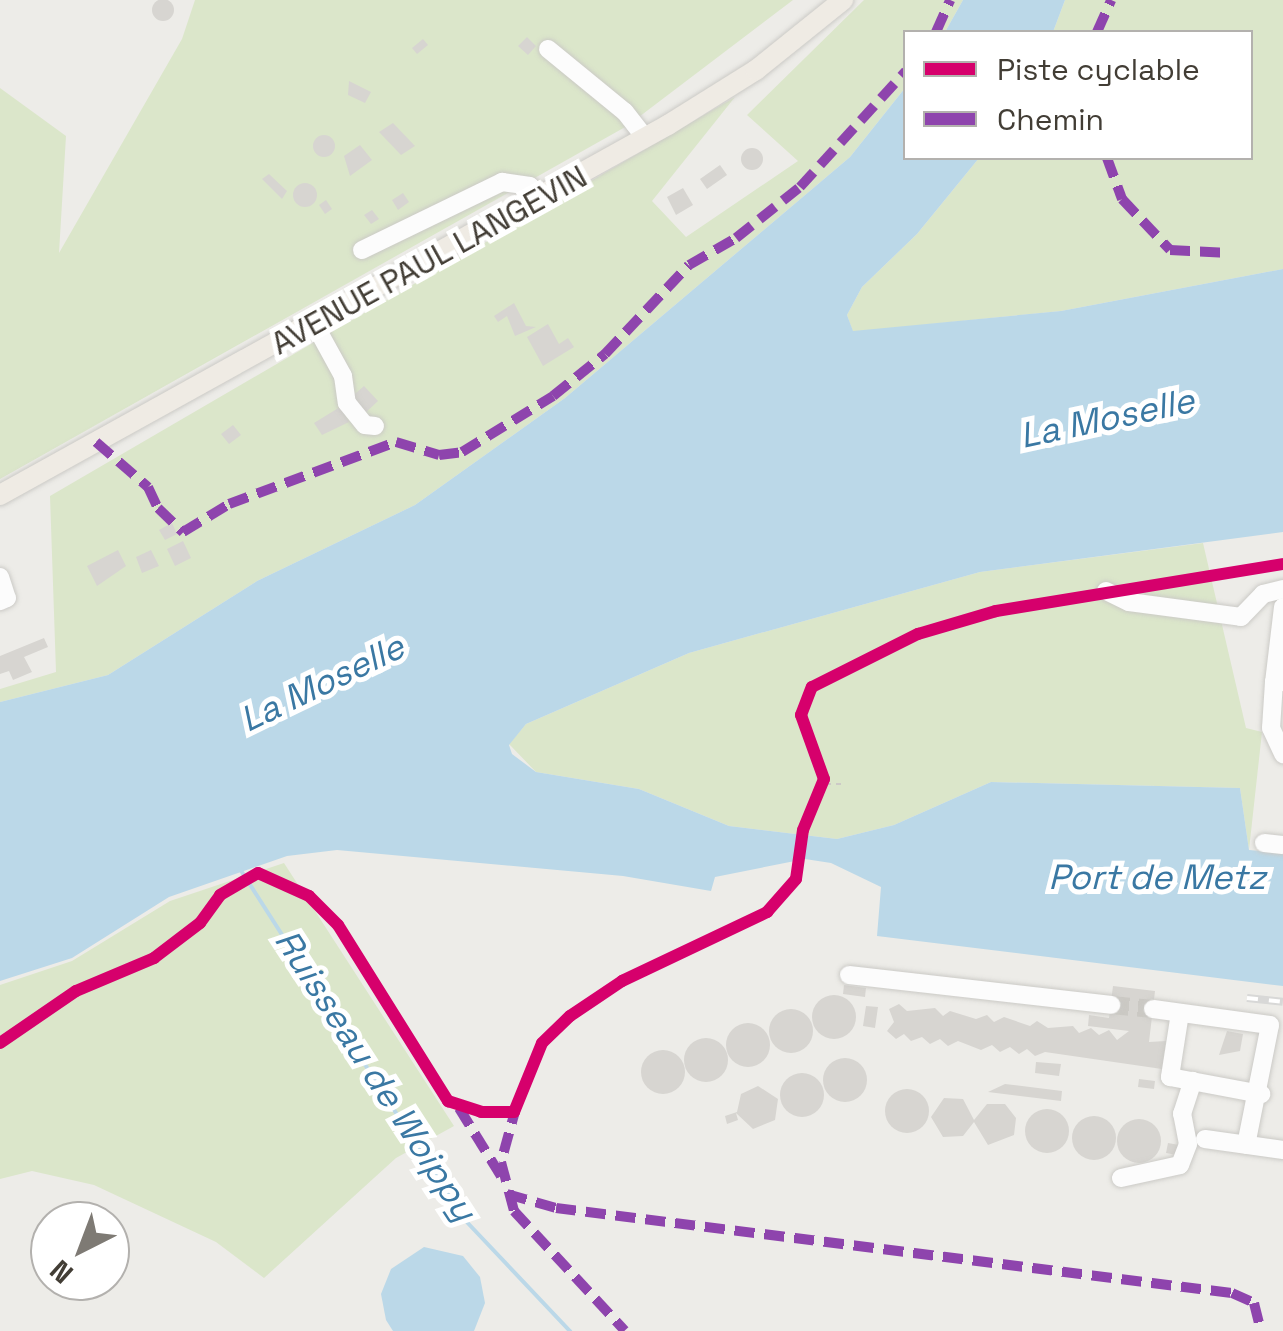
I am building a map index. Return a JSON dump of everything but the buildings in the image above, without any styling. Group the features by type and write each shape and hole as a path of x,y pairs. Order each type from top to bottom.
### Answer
{"main road":[{"name":"AVENUE PAUL LANGEVIN","path":"0,495 315,325 645,138 756,70 843,0"}],"street":[{"path":"548,48 625,112 645,138"},
{"path":"362,250 502,182 530,186 541,197"},
{"path":"315,325 343,376 346,403 365,425 374,426"},
{"path":"0,577 6,598 0,601"},
{"path":"1106,592 1129,602 1241,617 1263,594 1283,590"},
{"path":"1283,607 1271,728 1283,754"},
{"path":"849,974 1111,1005"},
{"path":"1153,1009 1270,1024 1261,1094 1246,1145"},
{"path":"1180,1012 1170,1077 1261,1094"},
{"path":"1122,1178 1180,1165 1188,1144 1182,1114 1193,1080"},
{"path":"1206,1139 1283,1150"}],"path":[{"path":"826,784 842,784"}],"green space":[{"path":"195,0 793,0 627,126 0,479 0,88 66,136 59,253 182,39"},
{"path":"864,0 963,0 946,30 903,30 903,91 850,157 565,398 415,505 257,581 108,675 0,702 0,689 56,672 50,496 735,97 652,201 686,237 798,161 747,115"},
{"path":"1065,0 1283,0 1283,269 1061,311 853,332 847,315 862,287 917,234 977,160 1253,160 1253,30 1054,30"},
{"path":"1203,543 1246,728 1262,732 1249,850 1240,788 991,782 894,825 837,839 729,826 639,789 536,772 509,744 526,724 689,653 980,572"},
{"path":"284,863 454,1126 396,1158 264,1278 216,1242 94,1185 32,1171 0,1179 0,985 72,961 170,901"}],"water":[{"path":"963,0 1065,0 1054,30 946,30"},
{"path":"903,91 903,160 977,160 917,234 862,287 847,315 853,331 1061,311 1283,269 1283,532 980,572 689,653 526,724 509,745 512,754 536,772 639,789 729,826 837,839 894,825 991,782 1240,788 1249,850 1283,853 1283,986 877,936 881,887 831,863 805,859 715,877 711,891 623,876 337,850 287,856 169,897 72,958 0,981 0,702 108,675 257,581 415,505 565,398 850,157"},
{"path":"424,1247 463,1256 480,1277 485,1303 474,1331 393,1331 386,1320 381,1294 391,1269"}],"waterway":[{"name":"Ruisseau de Woippy","path":"240,869 463,1218 570,1331"}],"tunnel":[{"path":"1111,1005 1153,1009"}],"railway":[{"path":"1247,998 1283,1002"}],"marked path":[{"path":"937,30 950,0"},
{"path":"1098,30 1111,0"},
{"path":"96,442 148,487 158,508 183,532 229,504 396,442 439,455 462,452 553,396 605,354 689,265 736,238 800,187 903,74"},
{"path":"1108,160 1122,199 1170,250 1229,253"},
{"path":"517,1104 501,1162 514,1211 625,1331"},
{"path":"459,1108 501,1176"},
{"path":"507,1194 556,1208 1232,1293 1254,1303 1261,1331"}],"cycle path":[{"path":"0,1043 76,991 154,958 200,923 220,895 258,873 309,896 338,925 448,1101 481,1112 514,1112 542,1043 570,1016 622,981 767,912 796,879 803,830 824,779 801,715 812,687 918,634 996,611 1283,564"}],"water label":[{"name":"La Moselle","path":"1107,418"},
{"name":"La Moselle","path":"322,683"},
{"name":"Port de Metz","path":"1157,877"}]}
